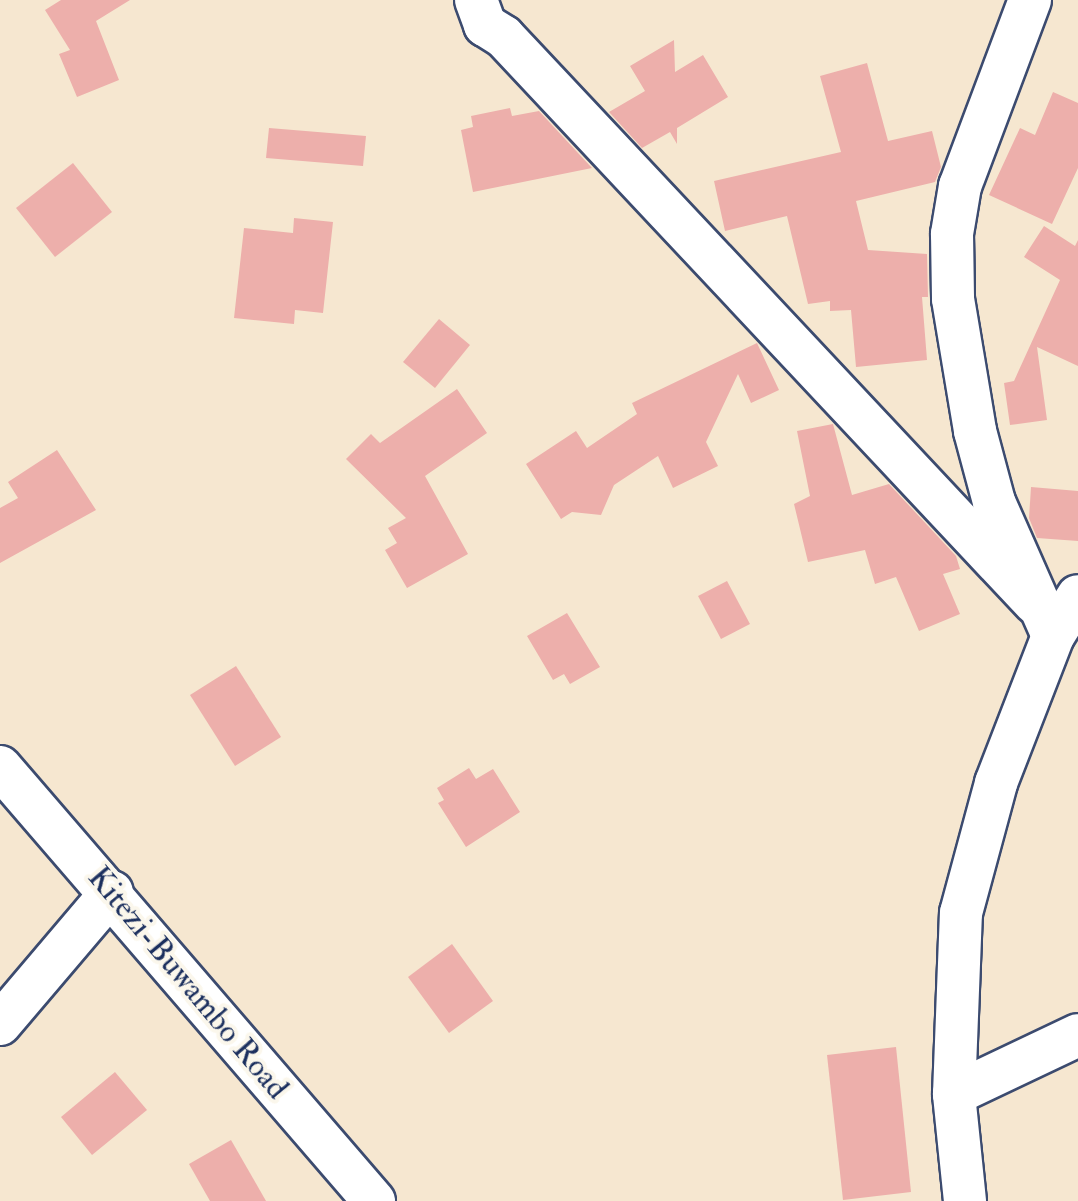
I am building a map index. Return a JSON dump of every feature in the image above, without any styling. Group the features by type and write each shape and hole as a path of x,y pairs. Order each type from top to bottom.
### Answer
{"street":[{"path":"476,0 485,25 504,37 1044,619"},
{"path":"965,1201 954,1094 961,913 1044,619 994,502 975,431 954,299 952,234 973,138 1030,0"},
{"path":"1044,619 1078,596"},
{"name":"Kitezi-Buwambo Road","path":"0,767 112,892 374,1201"},
{"path":"0,1024 112,892"},
{"path":"954,1094 1078,1035"}],"building":[{"path":"61,0 130,0 96,21 119,80 77,97 59,54 70,50 45,10"},
{"path":"674,40 675,72 703,55 728,97 677,128 677,144 670,132 642,148 609,112 645,91 630,66"},
{"path":"867,63 888,141 932,131 941,167 935,182 856,201 868,250 927,254 928,297 922,297 927,360 856,367 851,310 830,311 830,301 808,304 787,216 725,231 714,181 841,152 820,76"},
{"path":"1053,92 1078,103 1078,168 1052,224 989,195 1020,128 1035,135"},
{"path":"510,108 512,116 539,111 592,168 473,192 461,130 473,127 471,116"},
{"path":"269,128 366,136 363,166 266,158"},
{"path":"73,163 112,212 55,257 16,208"},
{"path":"294,218 333,222 323,313 295,310 294,324 234,318 244,228 293,233"},
{"path":"1044,226 1075,246 1078,240 1078,366 1037,347 1047,420 1010,425 1004,383 1014,381 1060,280 1024,257"},
{"path":"439,319 470,345 435,388 403,362"},
{"path":"757,343 779,390 751,403 738,374 706,442 718,466 673,488 658,456 614,485 601,515 572,512 561,519 526,464 576,431 587,448 637,414 632,403"},
{"path":"457,389 487,433 425,476 468,554 407,588 385,550 397,543 388,528 406,518 346,459 371,434 380,443"},
{"path":"833,424 852,495 889,484 956,556 960,569 943,574 960,614 919,631 896,577 875,584 865,550 808,562 794,504 810,496 797,431"},
{"path":"57,450 96,510 0,563 0,508 18,498 8,482"},
{"path":"1031,487 1078,491 1078,541 1037,538 1029,518"},
{"path":"727,581 750,624 721,639 698,596"},
{"path":"567,613 600,667 570,684 564,674 553,680 527,636"},
{"path":"236,666 281,737 235,766 190,695"},
{"path":"469,768 476,779 493,769 520,812 466,847 438,803 444,800 437,788"},
{"path":"452,944 493,1001 449,1033 408,977"},
{"path":"896,1047 911,1192 843,1200 827,1055"},
{"path":"115,1072 147,1110 92,1155 61,1117"},
{"path":"231,1140 266,1201 210,1201 189,1164"}]}
